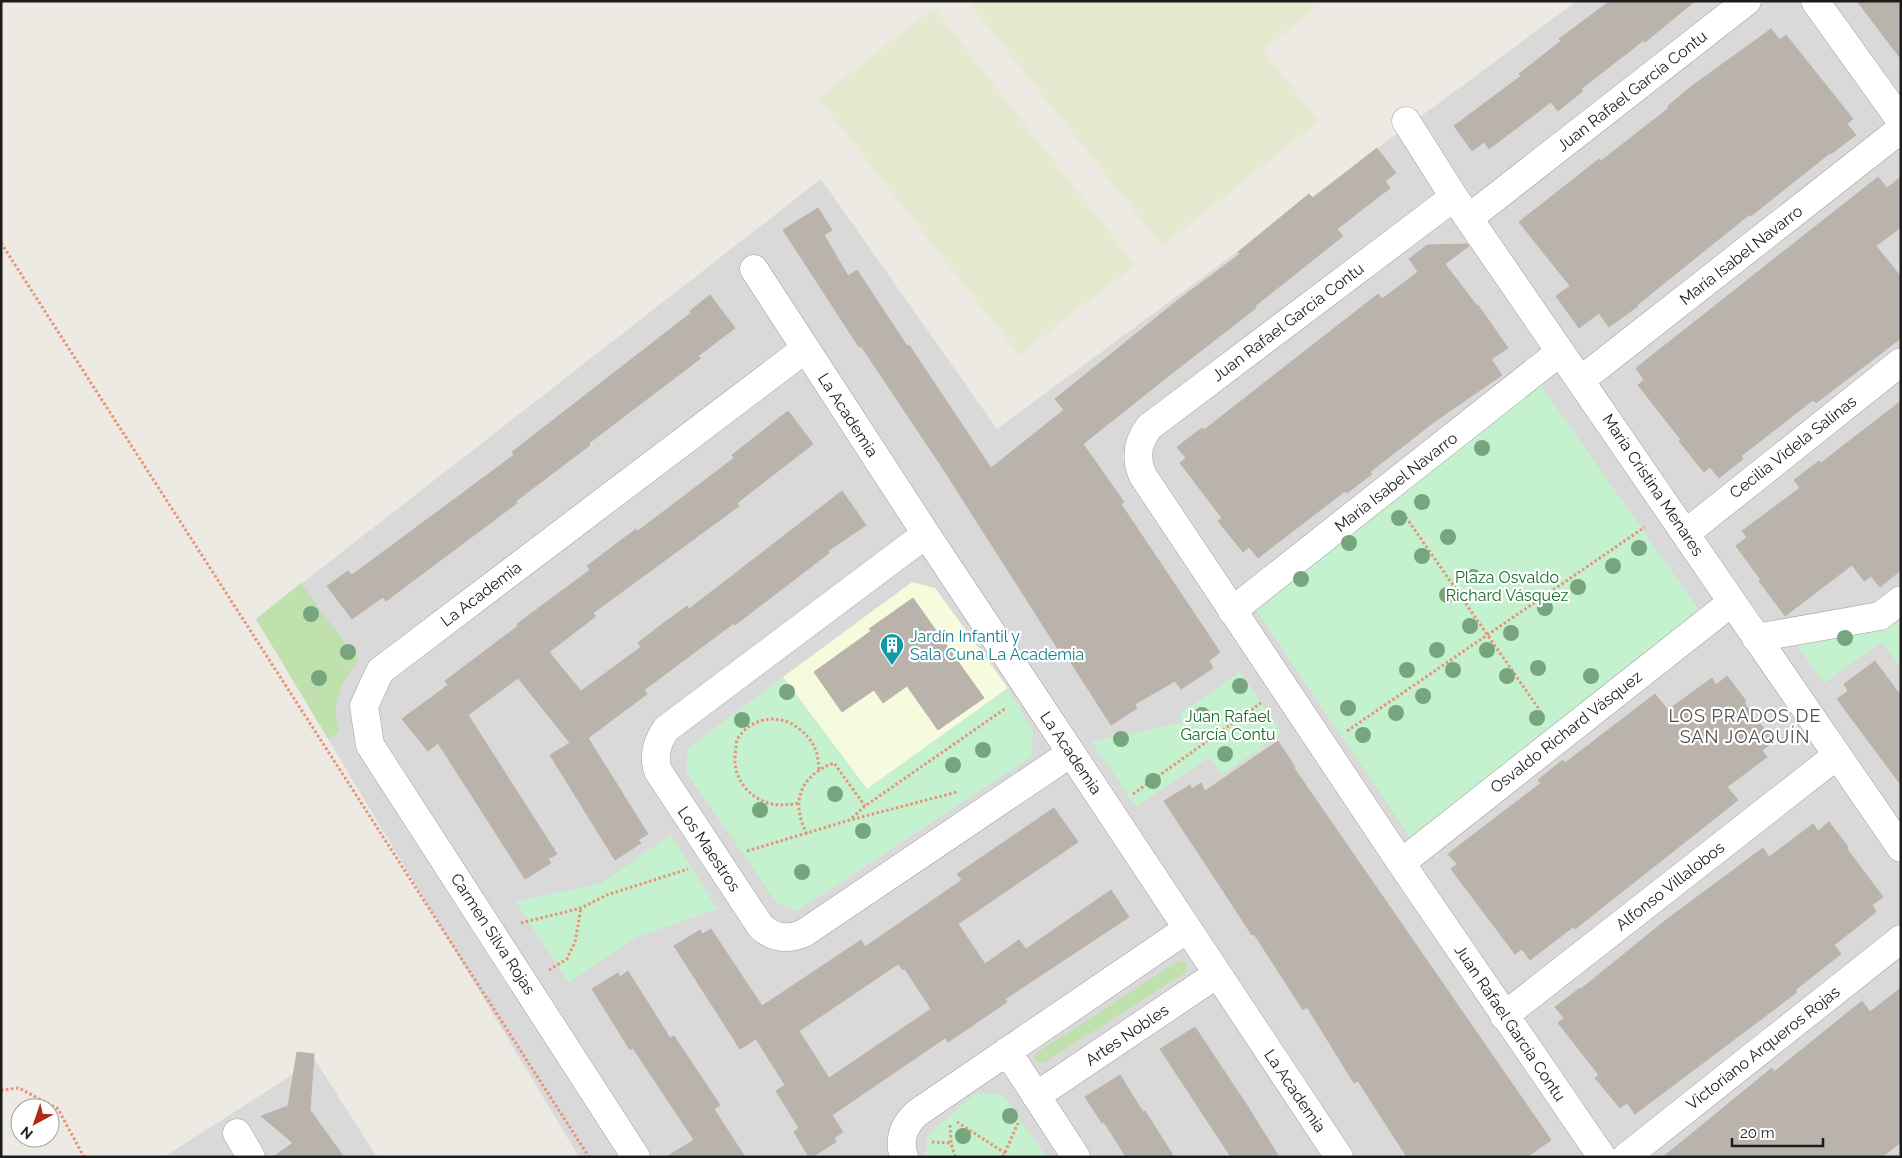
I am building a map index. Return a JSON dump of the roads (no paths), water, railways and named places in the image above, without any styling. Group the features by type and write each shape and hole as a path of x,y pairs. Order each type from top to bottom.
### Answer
{"street":[{"name":"Juan Rafael García Contu","path":"1469,218 1747,1"},
{"path":"1815,1 1901,120"},
{"name":"María Cristina Menares","path":"1406,121 1454,197 1686,533 1836,756 1901,848"},
{"name":"María Isabel Navarro","path":"1581,380 1901,129"},
{"name":"Juan Rafael García Contu","path":"1454,197 1153,424 1143,436 1139,445 1139,466 1143,476 1323,747 1504,1016 1602,1157"},
{"name":"La Academia","path":"754,269 1029,691 1339,1157"},
{"name":"La Academia","path":"364,706 380,671 805,349"},
{"name":"María Isabel Navarro","path":"1232,611 1560,352"},
{"name":"Cecilia Videla Salinas","path":"1686,533 1901,362"},
{"name":"Los Maestros","path":"926,534 666,729 659,739 656,757 658,771 716,860 761,927 777,937 796,937 1071,753"},
{"path":"1756,638 1880,616 1901,600"},
{"name":"Osvaldo Richard Vásquez","path":"1401,863 1732,602"},
{"name":"Carmen Silva Rojas","path":"364,706 370,745 636,1157"},
{"name":"Alfonso Villalobos","path":"1504,1016 1836,756"},
{"path":"904,1157 901,1141 904,1130 909,1120 917,1113 1187,929"},
{"name":"Victoriano Arqueros Rojas","path":"1626,1157 1901,939"},
{"name":"Artes Nobles","path":"1036,1096 1217,974"},
{"path":"1007,1052 1076,1157"},
{"path":"237,1133 251,1157"}],"place":[{"name":"Jardín Infantil y Sala Cuna La Academia","path":"892,666"}],"district":[{"name":"LOS PRADOS DE SAN JOAQUÍN","path":"1745,725"}],"park label":[{"name":"Plaza Osvaldo Richard Vásquez","path":"1507,586"}]}
